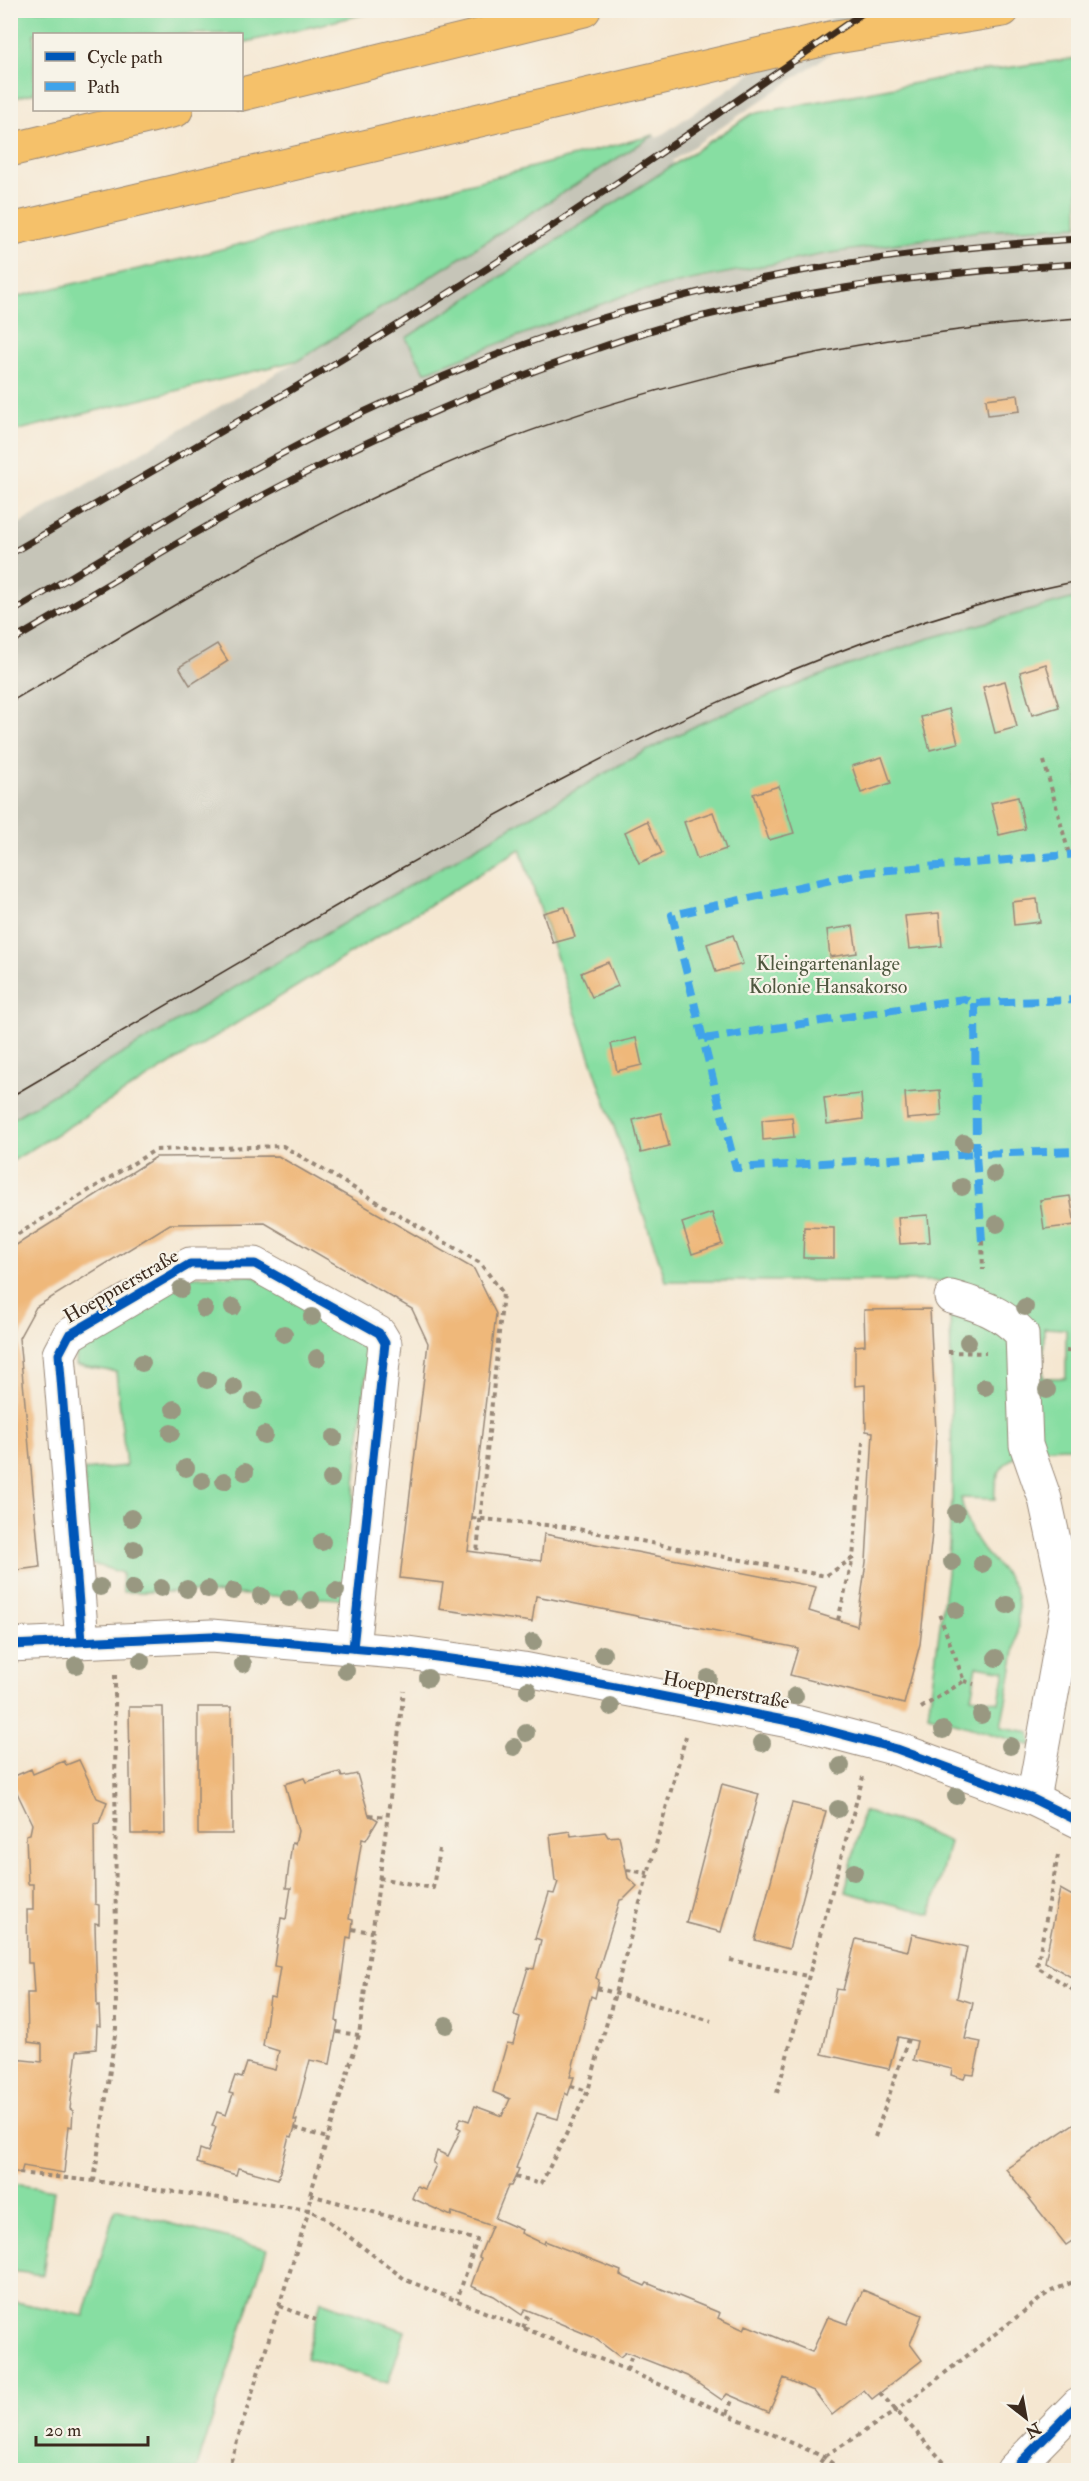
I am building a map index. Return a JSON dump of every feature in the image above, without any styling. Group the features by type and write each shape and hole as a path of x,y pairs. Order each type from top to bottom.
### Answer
{"highway":[{"path":"243,94 584,10"},
{"path":"10,230 830,38 1003,10"},
{"path":"10,150 172,111"}],"street":[{"name":"Hoeppnerstraße","path":"82,1641 59,1354 69,1335 190,1264 255,1264 379,1334 385,1343 353,1648"},
{"path":"951,1297 984,1307 1007,1318 1022,1334 1026,1445 1044,1499 1068,1605 1033,1799"},
{"name":"Hoeppnerstraße","path":"10,1645 211,1636 420,1654 523,1669 799,1723 897,1749 1033,1799 1078,1821"},
{"path":"1013,2470 1078,2404"}],"path":[{"path":"1044,761 1069,854"},
{"path":"1066,1352 1078,1352"},
{"path":"838,1620 853,1558 863,1442"},
{"path":"472,1518 567,1527 826,1576 853,1558"},
{"path":"938,1611 964,1681"},
{"path":"94,2181 116,2028 115,1674"},
{"path":"921,1708 964,1681 974,1684"},
{"path":"228,2470 309,2210 310,2195 359,2034 404,1691"},
{"path":"514,2177 541,2184 588,2091 686,1735"},
{"path":"777,2093 863,1776"},
{"path":"369,1815 387,1817"},
{"path":"379,1878 433,1888 439,1849"},
{"path":"1058,1855 1036,1967 1078,1993"},
{"path":"627,1870 648,1873"},
{"path":"352,1929 372,1932"},
{"path":"730,1960 807,1976"},
{"path":"597,1988 711,2021"},
{"path":"337,2032 359,2034"},
{"path":"875,2137 908,2039"},
{"path":"571,2086 588,2091"},
{"path":"295,2128 327,2138"},
{"path":"10,2172 309,2210 323,2217 406,2280 627,2370 824,2457 841,2470"},
{"path":"310,2195 477,2240 456,2301"},
{"path":"815,2470 824,2457 896,2411 1049,2292 1078,2280"},
{"path":"279,2306 316,2320"},
{"path":"523,2328 529,2311"},
{"path":"627,2370 632,2354"},
{"path":"880,2393 951,2470"},
{"path":"727,2414 733,2397"}],"shaded area":[{"path":"842,11 893,11 672,161 675,165 407,338 547,323 628,294 825,254 980,231 1078,226 1078,597 927,639 827,673 701,723 625,762 361,913 11,1120 10,529 299,360 654,135 657,138"}],"green space":[{"path":"11,10 378,11 243,43 243,33 33,33 33,93 11,99"},
{"path":"1078,58 1078,226 980,231 825,254 628,294 425,372 406,338 752,114 969,73"},
{"path":"654,135 299,360 11,432 11,298 195,256"},
{"name":"Kleingartenanlage Kolonie Hansakorso","path":"1078,597 1078,1447 1050,1448 1021,1454 1001,1469 996,1482 995,1499 961,1498 972,1533 1014,1587 1018,1616 1017,1635 1001,1727 1030,1732 1032,1746 928,1715 947,1573 952,1498 950,1281 666,1281 520,849 11,1162 10,1120 361,913 625,762 701,723 827,673 927,639","holes":["1044,1328 1066,1329 1066,1378 1043,1378","977,1666 1005,1671 999,1702 971,1697"]},
{"path":"252,1275 364,1343 369,1351 343,1599 185,1592 123,1592 122,1573 90,1563 84,1470 126,1466 116,1372 76,1365 76,1355 85,1343 188,1277"},
{"path":"863,1811 907,1824 949,1842 931,1914 845,1892"},
{"path":"11,2184 54,2190 43,2275 11,2271"},
{"path":"115,2209 267,2249 196,2470 11,2470 11,2301 84,2316"},
{"path":"321,2301 405,2331 388,2383 306,2358"}],"building":[{"path":"1018,395 1020,411 988,415 986,399"},
{"path":"217,644 228,661 190,685 179,667"},
{"path":"1046,664 1059,707 1032,715 1020,672"},
{"path":"1005,681 1017,727 995,733 983,687"},
{"path":"949,709 958,743 930,750 921,717"},
{"path":"882,757 891,783 861,793 852,766"},
{"path":"779,786 794,833 769,840 753,794"},
{"path":"1018,797 1025,829 999,835 991,803"},
{"path":"713,812 726,849 697,859 684,822"},
{"path":"647,821 662,853 639,863 625,832"},
{"path":"1037,899 1040,922 1014,925 1012,902"},
{"path":"565,907 575,937 553,943 543,913"},
{"path":"939,913 942,946 909,949 905,916"},
{"path":"853,926 857,953 830,957 827,930"},
{"path":"733,935 743,964 716,972 707,944"},
{"path":"608,962 618,986 592,997 581,973"},
{"path":"636,1038 642,1065 617,1071 611,1044"},
{"path":"940,1090 942,1116 907,1119 905,1093"},
{"path":"861,1094 863,1119 827,1124 824,1098"},
{"path":"661,1113 669,1146 641,1153 633,1120"},
{"path":"792,1117 794,1137 763,1140 762,1120"},
{"path":"278,1156 474,1269 496,1314 468,1551 541,1561 544,1534 816,1587 809,1611 857,1626 866,1562 873,1432 866,1431 865,1385 855,1386 855,1346 865,1345 864,1310 930,1309 936,1432 932,1534 920,1644 904,1704 790,1675 798,1648 536,1596 532,1622 439,1609 443,1583 400,1578 428,1343 412,1309 265,1223 170,1224 36,1307 19,1338 40,1567 10,1571 10,1249 156,1157"},
{"path":"1070,1196 1075,1225 1044,1229 1040,1200"},
{"path":"712,1213 722,1244 692,1254 682,1223"},
{"path":"928,1215 930,1242 900,1244 898,1217"},
{"path":"804,1227 834,1228 834,1258 803,1258"},
{"path":"129,1707 163,1707 165,1834 131,1834"},
{"path":"198,1707 231,1707 232,1834 198,1834"},
{"path":"79,1760 97,1798 107,1802 99,1823 94,1824 95,1904 99,1905 99,1924 95,1923 97,2006 99,2005 100,2026 97,2025 96,2049 77,2051 70,2109 73,2111 72,2127 69,2126 64,2173 23,2166 21,2173 10,2171 10,2075 14,2059 42,2062 42,2044 28,2042 27,1993 34,1993 32,1963 28,1963 27,1910 33,1910 33,1884 28,1884 26,1835 30,1834 32,1824 10,1778 31,1769 33,1774 64,1761 66,1765"},
{"path":"340,1772 342,1777 357,1774 369,1815 378,1820 366,1840 362,1839 349,1919 353,1920 351,1938 347,1937 336,2021 338,2022 330,2064 310,2060 294,2120 297,2120 292,2137 289,2136 278,2179 238,2168 236,2175 197,2163 200,2149 208,2152 216,2127 212,2126 217,2112 226,2115 233,2094 229,2093 235,2076 242,2078 247,2063 275,2070 279,2051 263,2046 270,1997 275,1998 280,1967 274,1966 281,1918 286,1919 291,1888 286,1888 292,1843 295,1844 298,1831 285,1784 304,1778 306,1782"},
{"path":"722,1784 759,1794 721,1932 686,1923"},
{"path":"792,1803 826,1811 789,1949 755,1940"},
{"path":"570,1831 571,1836 605,1832 608,1837 619,1836 628,1878 637,1886 620,1900 596,1978 599,1980 595,1998 591,1996 570,2077 574,2077 568,2095 565,2093 558,2119 537,2113 516,2168 519,2169 511,2186 508,2186 495,2218 522,2230 521,2233 544,2244 545,2241 621,2271 620,2275 645,2286 647,2283 720,2313 718,2318 744,2330 746,2325 812,2352 828,2317 847,2324 863,2290 922,2315 910,2344 922,2360 872,2399 864,2390 832,2415 814,2391 784,2378 769,2412 727,2394 722,2400 687,2376 626,2352 620,2357 593,2337 525,2309 522,2315 494,2296 471,2286 481,2258 479,2257 492,2226 452,2212 451,2216 412,2198 417,2186 425,2189 436,2165 433,2163 437,2151 448,2156 461,2129 457,2127 461,2118 469,2121 475,2106 502,2116 510,2099 493,2092 507,2043 513,2044 520,2017 514,2015 528,1968 534,1969 541,1940 535,1938 549,1893 554,1894 558,1882 555,1881 550,1834"},
{"path":"1060,1889 1078,1899 1078,1981 1045,1962"},
{"path":"912,1934 967,1947 957,1998 973,2003 965,2039 981,2042 974,2075 966,2074 964,2079 951,2075 952,2069 913,2060 917,2041 898,2037 889,2069 822,2054 836,1989 843,1990 856,1939 908,1951"},
{"path":"1078,2121 1078,2237 1066,2245 1006,2169"}],"tram line":[{"path":"10,702 254,560 353,507 483,449 564,419 648,393 820,352 907,337 1078,318"},
{"path":"10,1097 398,870 560,780 643,738 727,698 812,662 899,630 988,602 1078,581"}],"railway":[{"path":"10,554 283,395 498,262 867,10"},
{"path":"10,613 275,457 430,382 529,342 630,310 796,272 852,262 965,248 1078,239"},
{"path":"10,642 223,517 330,461 469,397 576,356 691,319 800,295 938,275 1078,264"}],"marked path":[{"path":"982,1241 976,1154 736,1168 672,915 867,872 1078,854"},
{"path":"704,1039 964,999 975,1003 1078,1000"},
{"path":"975,1003 976,1154 1078,1151"}],"cycle path":[{"path":"82,1641 59,1354 69,1335 190,1264 255,1264 379,1333 385,1343 353,1648"},
{"path":"10,1645 211,1636 408,1653 523,1669 799,1723 897,1749 1033,1799 1078,1821"},
{"path":"1013,2470 1078,2404"}]}
